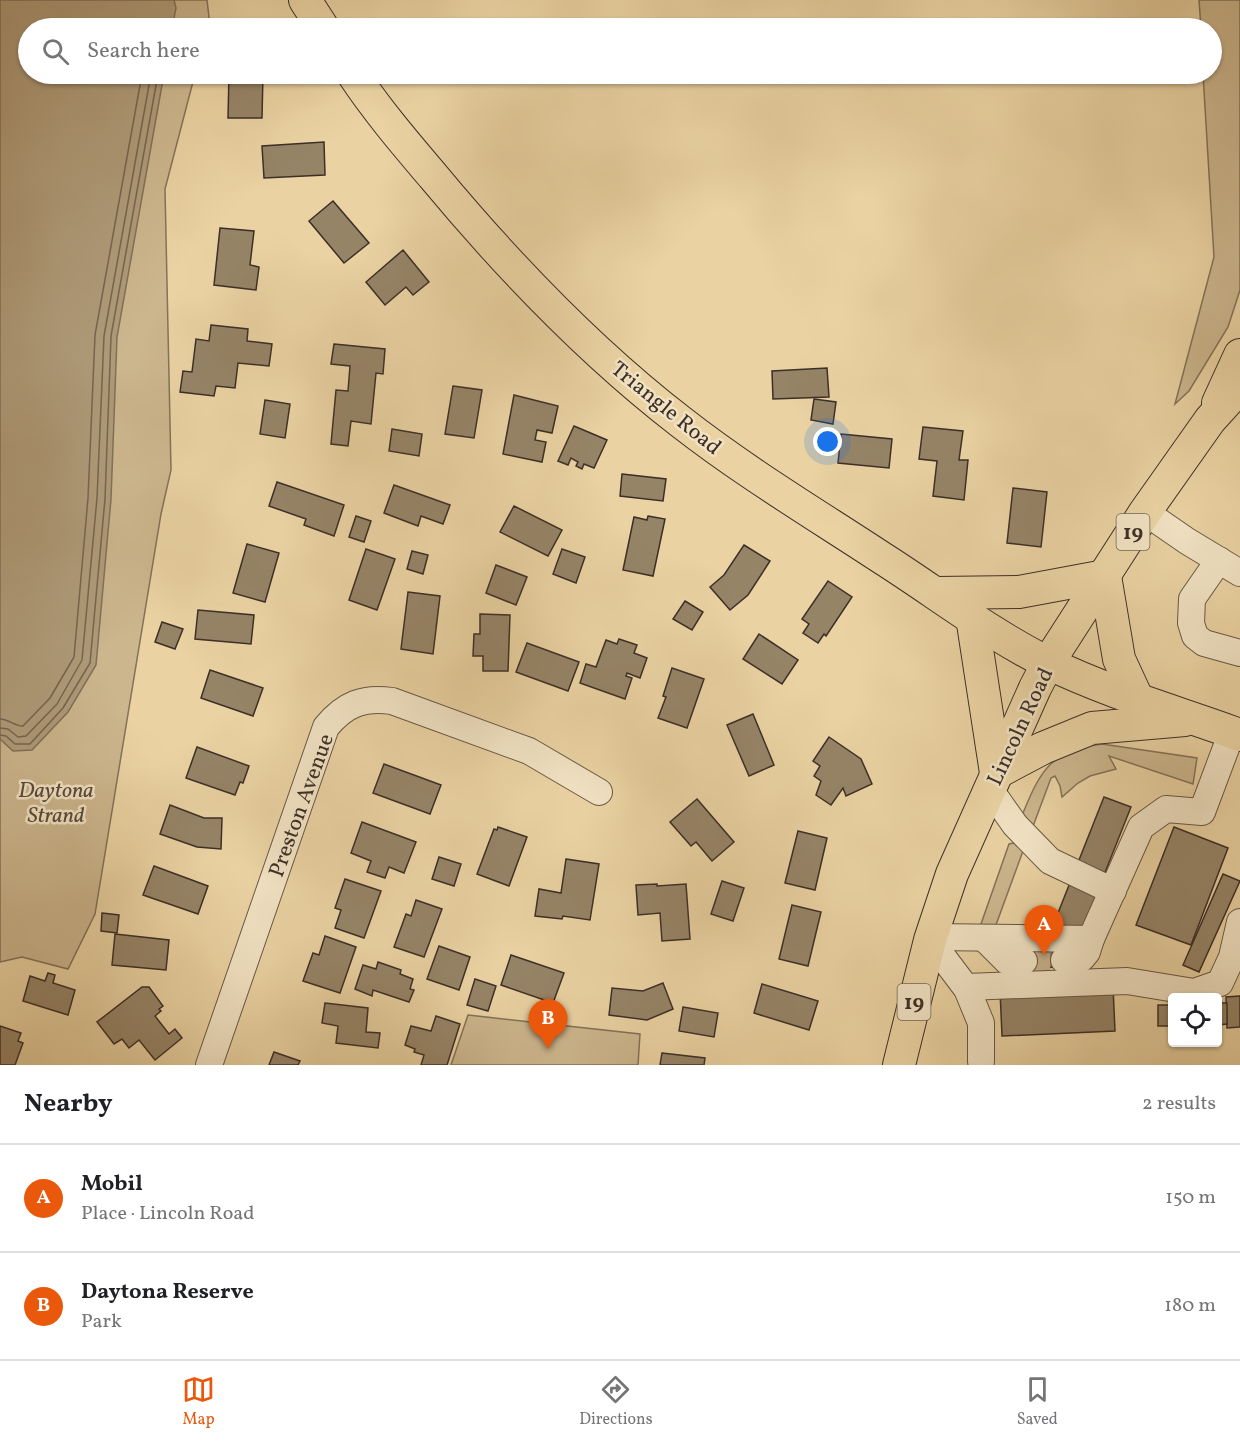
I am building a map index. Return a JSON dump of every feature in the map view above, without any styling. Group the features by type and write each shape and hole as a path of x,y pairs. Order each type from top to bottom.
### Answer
{"main road":[{"path":"304,0 316,18"},
{"name":"Triangle Road","path":"361,84 466,216 548,302 637,387 682,423 743,466 972,617 1048,663 1087,681 1236,733"},
{"name":"Lincoln Road","path":"899,1065 931,939 952,874 992,781 1048,663 1145,512 1229,405 1240,355"},
{"path":"936,592 1019,592 1105,576 1119,659 1137,698"},
{"path":"972,617 992,781 1042,748 1092,728 1195,719"}],"street":[{"path":"1145,512 1187,542 1230,566 1192,599 1191,623 1195,636 1204,643 1240,652"},
{"name":"Preston Avenue","path":"209,1065 326,728 336,715 354,704 373,699 392,701 529,751 599,792"},
{"path":"1064,960 1082,958 1087,952 1141,827 1166,809 1202,812 1236,733"},
{"path":"992,781 1015,825 1050,861 1113,891"},
{"path":"966,987 1127,981 1194,992 1220,983 1232,957 1240,922"},
{"path":"984,938 1007,961 1024,961"},
{"path":"931,939 1091,939"},
{"path":"931,939 966,987 981,1023 981,1061"}],"green space":[{"name":"Daytona Strand","path":"0,0 207,0 209,18 18,18 18,84 192,84 165,189 171,470 161,514 95,914 68,969 22,957 0,962"},
{"path":"1199,0 1240,0 1240,290 1228,327 1189,391 1175,404 1214,257 1204,84 1222,84 1222,18 1200,18"},
{"path":"1102,744 1197,758 1193,784 1109,756 1116,769 1090,776 1062,797 1055,776 1051,778 1032,829 1023,813 1036,784 1050,764 1071,751"},
{"path":"1014,843 1023,851 993,933 984,930 981,924 1009,844"},
{"path":"468,1015 640,1034 638,1065 451,1065"}],"water":[{"path":"0,0 174,0 176,8 174,18 18,18 18,84 162,84 117,337 111,499 96,665 68,712 32,750 13,751 0,739"}],"building":[{"path":"229,84 263,84 262,118 228,118"},
{"path":"324,142 325,175 264,178 262,146"},
{"path":"333,201 369,243 344,263 309,221"},
{"path":"220,228 254,231 250,265 259,267 256,290 214,285"},
{"path":"403,250 429,282 413,295 406,287 385,305 366,282"},
{"path":"211,325 248,329 247,341 272,344 269,366 238,363 235,388 216,386 214,396 180,392 183,371 192,372 196,339 209,341"},
{"path":"334,344 385,349 383,374 376,373 371,424 351,421 348,446 331,444 336,390 348,391 350,366 331,364"},
{"path":"827,368 829,397 773,399 772,371"},
{"path":"453,386 482,390 474,438 445,434"},
{"path":"514,395 558,406 552,433 537,430 535,440 546,442 542,462 503,454"},
{"path":"814,399 836,402 833,424 811,420"},
{"path":"265,400 290,404 285,438 260,434"},
{"path":"574,426 607,440 594,468 584,464 582,469 576,466 578,462 571,458 568,465 558,461"},
{"path":"923,427 963,431 959,460 968,460 964,500 933,496 937,461 919,459"},
{"path":"392,429 422,434 419,456 389,451"},
{"path":"841,434 892,439 889,468 838,463"},
{"path":"622,474 666,479 663,501 620,496"},
{"path":"277,482 344,505 334,536 304,525 306,519 269,506"},
{"path":"394,485 450,505 443,524 421,516 418,526 384,513"},
{"path":"1013,488 1047,492 1041,547 1007,543"},
{"path":"514,506 562,530 548,556 500,532"},
{"path":"356,516 371,521 364,542 349,537"},
{"path":"648,516 665,519 653,576 623,570 634,517 647,520"},
{"path":"247,544 279,553 265,602 233,593"},
{"path":"744,545 770,561 748,595 730,610 710,587 724,575"},
{"path":"366,549 395,559 377,610 349,600"},
{"path":"562,549 585,557 576,583 553,574"},
{"path":"412,551 428,555 423,574 407,569"},
{"path":"496,565 527,577 516,605 486,593"},
{"path":"828,581 852,597 826,636 824,634 818,643 803,633 809,624 802,619"},
{"path":"408,592 440,596 433,654 401,649"},
{"path":"685,601 703,612 692,630 673,619"},
{"path":"198,610 254,615 251,644 195,639"},
{"path":"480,614 510,615 508,671 483,671 483,656 473,656 474,634 480,634"},
{"path":"162,622 183,629 175,649 155,642"},
{"path":"759,634 798,660 782,684 743,659"},
{"path":"619,639 637,645 634,653 647,658 640,678 627,673 626,676 632,678 625,699 580,683 586,664 596,667 606,640 617,644"},
{"path":"527,643 579,662 568,691 516,672"},
{"path":"672,668 704,679 687,728 658,718 666,697 663,696"},
{"path":"210,670 263,688 253,716 201,698"},
{"path":"753,714 774,765 749,776 727,725"},
{"path":"829,737 861,759 872,784 846,796 843,788 831,805 816,795 821,781 814,776 820,766 813,761"},
{"path":"197,747 249,766 243,783 240,782 235,795 186,778"},
{"path":"384,764 441,785 430,814 373,793"},
{"path":"1104,797 1131,807 1081,933 1054,923"},
{"path":"697,799 734,842 712,861 696,842 691,846 670,822"},
{"path":"170,805 204,818 222,818 221,849 197,847 160,834"},
{"path":"362,822 416,842 404,873 389,867 385,878 367,872 371,861 351,853"},
{"path":"498,827 527,837 509,886 477,874 494,829 497,830"},
{"path":"1174,827 1228,848 1191,945 1136,925"},
{"path":"798,831 827,838 815,890 785,883"},
{"path":"439,857 461,864 454,886 432,879"},
{"path":"566,859 599,864 590,920 563,916 562,919 535,916 539,889 561,893"},
{"path":"154,866 208,886 198,914 143,895"},
{"path":"1223,874 1240,881 1199,972 1183,965"},
{"path":"345,879 381,891 364,938 335,928 341,910 335,908"},
{"path":"722,881 744,888 733,921 711,914"},
{"path":"657,884 657,886 686,884 690,939 662,941 660,913 638,915 636,885"},
{"path":"416,900 442,909 424,957 394,947 406,914 411,916"},
{"path":"792,905 821,912 808,966 779,959"},
{"path":"102,913 119,915 117,933 101,931"},
{"path":"115,934 169,940 166,970 112,965"},
{"path":"325,936 356,947 340,993 303,981 313,953 319,955"},
{"path":"439,946 470,957 459,990 427,979"},
{"path":"1064,948 1064,967 1025,968 1024,949"},
{"path":"511,955 564,973 553,1003 501,985"},
{"path":"378,962 401,970 400,974 413,979 410,989 414,990 409,1002 373,990 372,996 355,989 363,965 376,969"},
{"path":"48,973 55,975 53,983 75,990 68,1015 23,1001 30,976 45,981"},
{"path":"475,979 496,986 488,1011 467,1005"},
{"path":"663,983 673,1009 647,1020 609,1015 612,988 643,991"},
{"path":"762,984 818,1001 809,1030 754,1013"},
{"path":"142,987 149,987 163,1006 155,1016 169,1034 175,1029 182,1038 155,1060 139,1040 129,1048 122,1039 114,1044 97,1022"},
{"path":"1113,987 1115,1031 1002,1036 1000,991"},
{"path":"1240,996 1240,1027 1227,1028 1226,997"},
{"path":"325,1003 368,1008 366,1032 380,1033 378,1048 336,1043 338,1026 322,1023"},
{"path":"1222,1003 1227,1003 1227,1024 1222,1025"},
{"path":"1158,1005 1168,1005 1168,1026 1158,1026"},
{"path":"683,1007 718,1013 714,1037 679,1031"},
{"path":"436,1016 460,1024 447,1065 421,1065 424,1055 414,1052 415,1049 405,1045 411,1026 431,1031"},
{"path":"0,1026 21,1033 18,1041 23,1043 15,1065 0,1065"},
{"path":"274,1052 300,1061 298,1065 269,1065"},
{"path":"662,1053 705,1058 704,1065 660,1065"}],"tunnel":[{"path":"1024,961 1064,960"}],"place":[{"name":"Mobil","path":"1044,955"},
{"name":"Daytona Reserve","path":"548,1049"}]}
